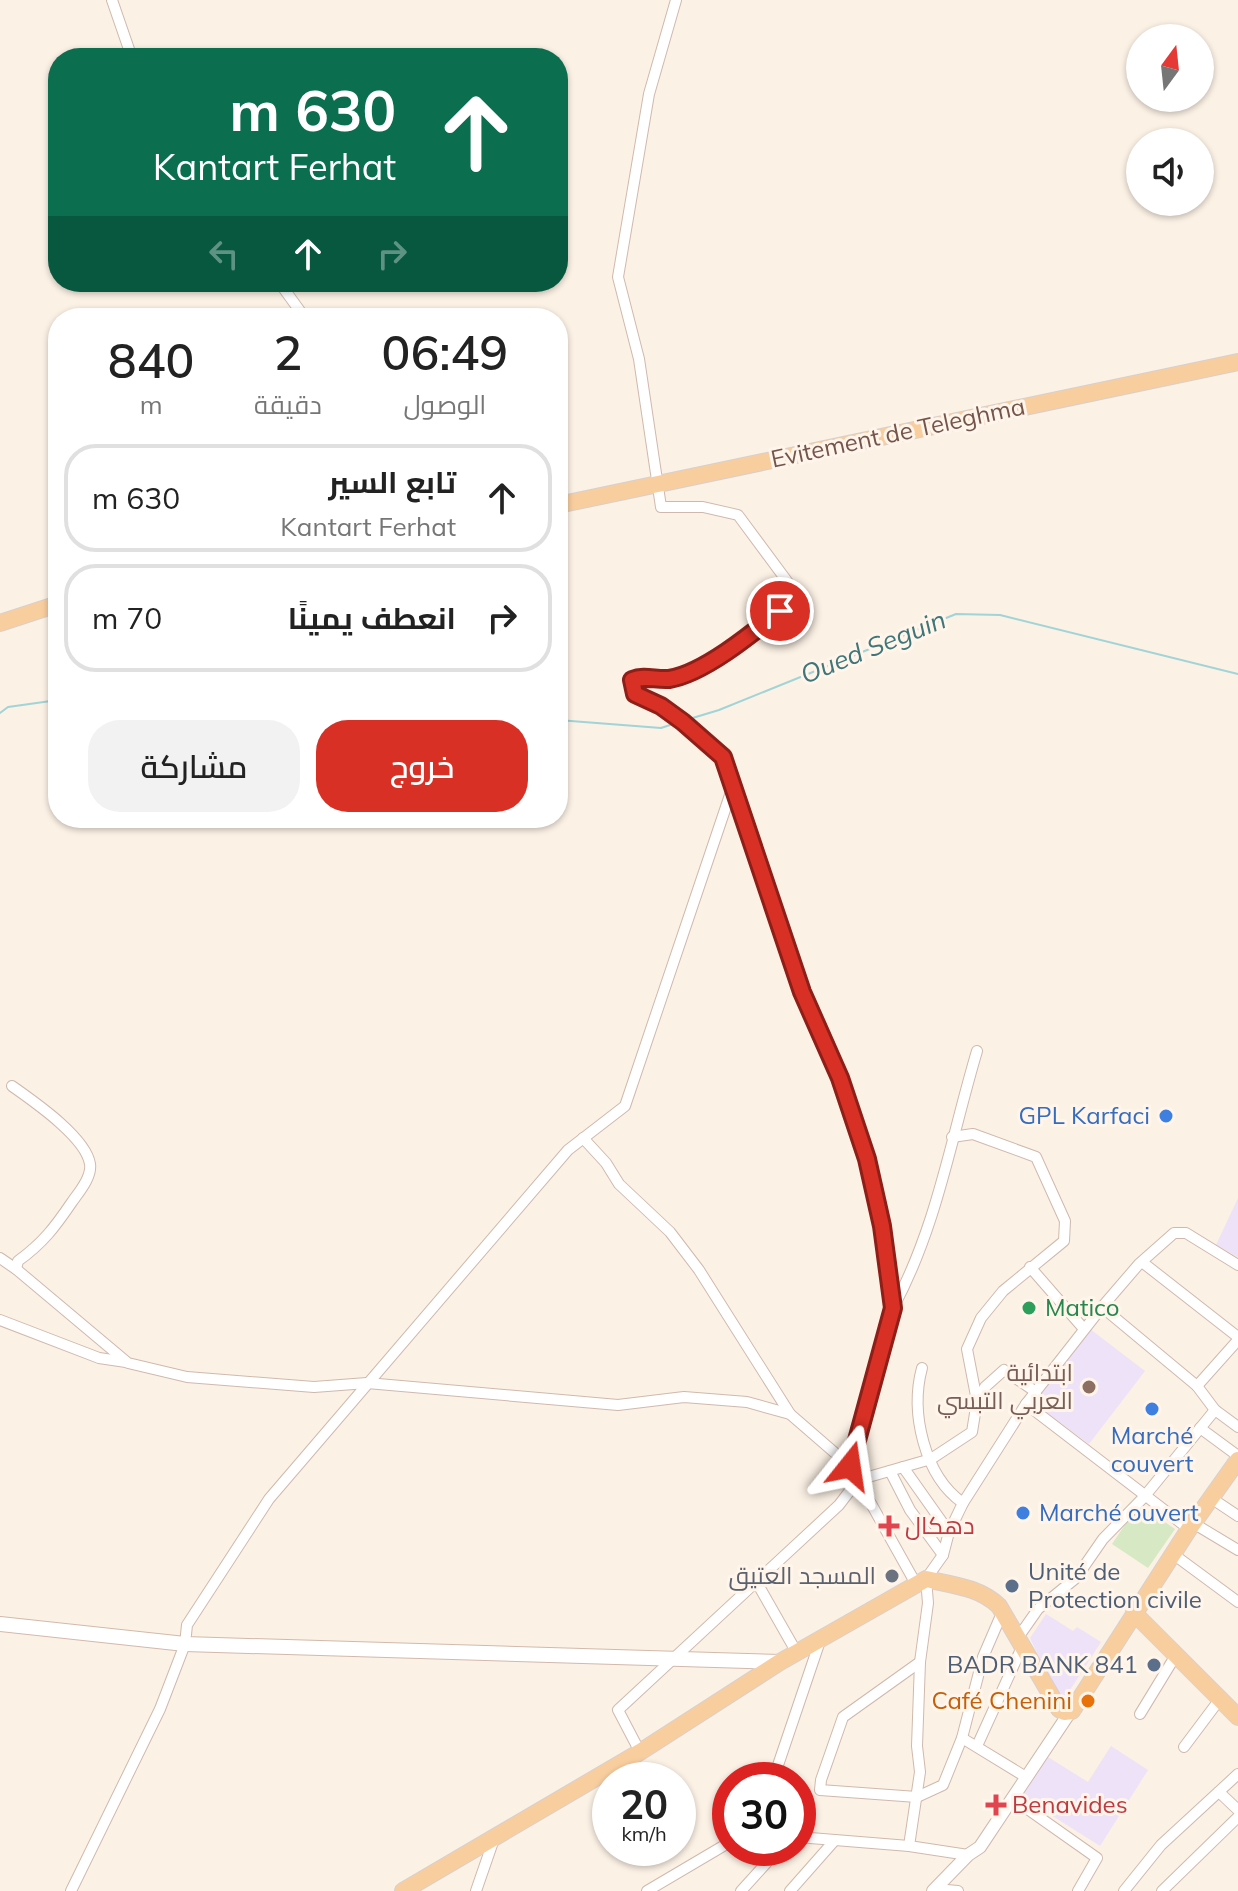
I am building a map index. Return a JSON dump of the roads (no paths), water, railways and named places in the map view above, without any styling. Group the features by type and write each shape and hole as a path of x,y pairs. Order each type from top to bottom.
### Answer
{"main road":[{"name":"Evitement de Teleghma","path":"568,503 1238,362"},
{"path":"0,623 48,607"},
{"path":"403,1891 640,1752 780,1662 921,1582 988,1596 1002,1613 1059,1709 1070,1712 1238,1458"},
{"path":"1134,1613 1238,1717"},
{"path":"0,1624 185,1644 780,1662"}],"street":[{"path":"112,0 129,48"},
{"path":"676,0 649,94 618,277 639,359 661,507 703,507 738,515 798,596 744,640 691,672 668,679 641,676 632,680 635,694 661,706 723,757 802,992 840,1078 867,1159 882,1226 893,1308"},
{"path":"71,1891 160,1709 185,1644 187,1625 269,1499 568,1150 625,1106 733,786"},
{"path":"850,1466 893,1308 913,1271 936,1208 952,1137 977,1051"},
{"path":"12,1086 59,1121 86,1153 91,1165 87,1177 57,1224 42,1244 18,1261 16,1269"},
{"path":"640,1752 618,1710 839,1505 858,1480 931,1459 972,1432 977,1401 967,1349 981,1318 1003,1291 1064,1241 1065,1221 1036,1157 973,1134 952,1137"},
{"path":"583,1138 606,1163 619,1184 670,1232 699,1270 790,1414 850,1466 921,1582 928,1603 920,1662 917,1746 920,1772 909,1846"},
{"path":"921,1582 943,1555 949,1532 963,1503 1026,1404 1084,1329 1142,1262 1174,1233 1180,1232 1238,1265"},
{"path":"0,1258 128,1363"},
{"path":"1142,1262 1238,1338 1197,1386"},
{"path":"1030,1267 1084,1329"},
{"path":"1102,1307 1197,1386 1215,1410 1238,1427"},
{"path":"0,1320 99,1358 187,1377 314,1387 367,1383 618,1405 684,1397 747,1402 790,1414"},
{"path":"922,1368 919,1411 931,1459 941,1484 963,1503"},
{"path":"977,1401 985,1387 1004,1370 1036,1392"},
{"path":"1026,1404 1144,1497 1191,1526 1236,1545"},
{"path":"977,1746 1020,1643 1038,1609 1076,1578 1103,1539 1144,1497 1215,1410"},
{"path":"1200,1428 1238,1458"},
{"path":"903,1467 949,1532"},
{"path":"890,1471 925,1534 943,1555"},
{"path":"1211,1498 1238,1516"},
{"path":"1173,1554 1237,1600"},
{"path":"756,1581 797,1653"},
{"path":"920,1662 843,1717 820,1790 917,1797 943,1785 962,1738 983,1657 1002,1613"},
{"path":"779,1762 820,1641"},
{"path":"1140,1714 1176,1655"},
{"path":"1184,1747 1220,1699"},
{"path":"945,1890 968,1855 980,1847 1070,1712"},
{"path":"962,1738 1026,1777"},
{"path":"1124,1891 1161,1845 1238,1774"},
{"path":"1219,1792 1238,1810"},
{"path":"1012,1798 1097,1858 1078,1891"},
{"path":"1162,1891 1238,1817"},
{"path":"476,1891 495,1835"},
{"path":"816,1838 909,1846 968,1855"},
{"path":"790,1891 835,1840"},
{"path":"647,1891 712,1853"},
{"path":"741,1891 764,1866"}],"waterway":[{"name":"Oued Seguin","path":"686,720 719,710 956,614 1000,615 1238,674"},
{"name":"Oued Seguin","path":"0,713 8,707 48,701"},
{"name":"Oued Seguin","path":"568,721 661,728 676,723"}],"place":[{"name":"GPL Karfaci","path":"1166,1116"},
{"name":"Matico","path":"1029,1308"},
{"name":"ابتدائية العربي التبسي","path":"1089,1387"},
{"name":"Marché couvert","path":"1152,1409"},
{"name":"Marché ouvert","path":"1023,1513"},
{"name":"دهكال","path":"889,1526"},
{"name":"المسجد العتيق","path":"892,1576"},
{"name":"Unité de Protection civile","path":"1012,1586"},
{"name":"BADR BANK 841","path":"1154,1665"},
{"name":"Café Chenini","path":"1088,1701"},
{"name":"Benavides","path":"996,1805"}]}
